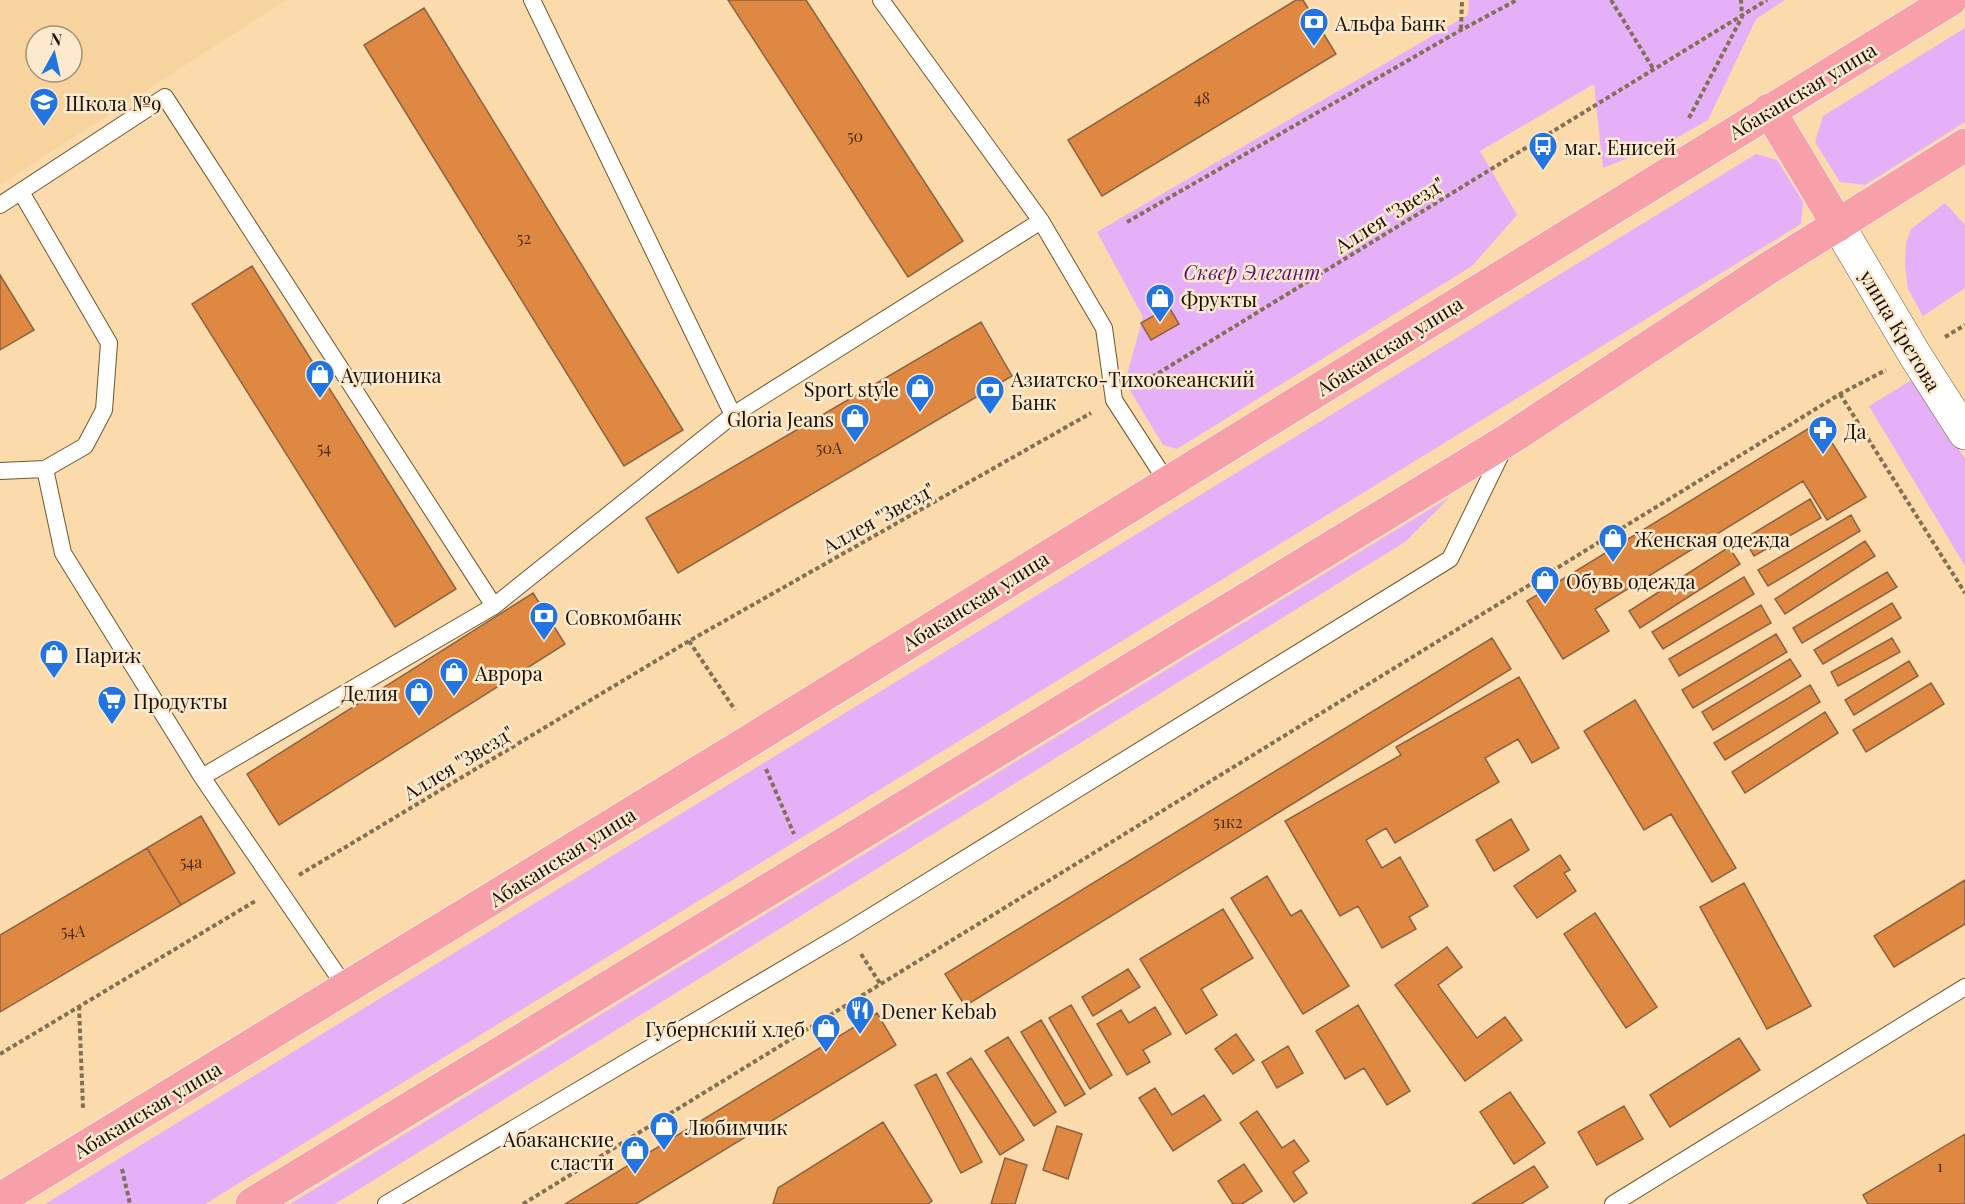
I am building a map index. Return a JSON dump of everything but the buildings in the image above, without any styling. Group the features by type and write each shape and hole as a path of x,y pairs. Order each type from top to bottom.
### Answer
{"main road":[{"name":"Абаканская улица","path":"0,1199 1950,0"},
{"path":"1769,110 1839,225"},
{"path":"252,1204 1509,439 1767,269 1965,145"}],"street":[{"name":"улица Кретова","path":"1839,225 1965,433"}],"lane":[{"path":"532,0 733,415"},
{"path":"881,0 1041,222 1104,328 1114,400 1167,482"},
{"path":"0,205 165,97 494,606"},
{"path":"0,471 45,469 85,446 104,410 109,344 21,192"},
{"path":"202,777 494,606 733,415 1041,222"},
{"path":"386,1204 846,932 1450,559 1509,439"},
{"path":"45,469 63,553 202,777 346,988"},
{"path":"1613,1204 1965,987"}],"path":[{"path":"1461,30 1462,0"},
{"path":"1127,222 1517,0"},
{"path":"1611,0 1654,70"},
{"path":"1686,126 1742,17 1741,0"},
{"name":"Аллея \"Звезд\"","path":"0,1054 689,641 1114,400 1767,0"},
{"path":"523,1204 1840,394 1916,355 1965,325"},
{"path":"1840,394 1965,593"},
{"path":"689,641 736,713"},
{"path":"766,768 794,836"},
{"path":"79,1006 83,1110"},
{"path":"122,1169 130,1204"}],"shaded area":[{"name":"Школа №9","path":"0,0 286,0 0,185"}],"green space":[{"name":"Сквер Элегант","path":"1469,0 1785,0 1756,19 1708,120 1673,140 1603,168 1594,84 1480,151 1517,215 1472,266 1177,449 1163,445 1125,382 1143,317 1097,232 1468,15"},
{"path":"1965,28 1965,122 1865,185 1840,182 1815,142 1823,116"},
{"path":"1756,154 1777,160 1803,202 1801,224 205,1204 45,1204"},
{"path":"1945,203 1965,225 1965,288 1923,316 1908,289 1905,265 1906,244 1911,229"},
{"path":"1915,378 1965,459 1965,566 1869,406"},
{"path":"1450,497 1405,542 335,1204 290,1204"}],"place":[{"name":"Альфа Банк","path":"1314,48"},
{"name":"Школа №9","path":"44,128"},
{"name":"маг. Енисей","path":"1543,172"},
{"name":"Фрукты","path":"1160,324"},
{"name":"Аудионика","path":"320,400"},
{"name":"Sport style","path":"920,414"},
{"name":"Азиатско-Тихоокеанский Банк","path":"990,416"},
{"name":"Gloria Jeans","path":"855,444"},
{"name":"Да","path":"1823,456"},
{"name":"Женская одежда","path":"1613,564"},
{"name":"Обувь одежда","path":"1545,606"},
{"name":"Совкомбанк","path":"544,642"},
{"name":"Париж","path":"54,680"},
{"name":"Аврора","path":"454,698"},
{"name":"Делия","path":"419,718"},
{"name":"Продукты","path":"112,726"},
{"name":"Dener Kebab","path":"860,1036"},
{"name":"Губернский хлеб","path":"826,1054"},
{"name":"Любимчик","path":"664,1152"},
{"name":"Абаканские сласти","path":"635,1176"}]}
